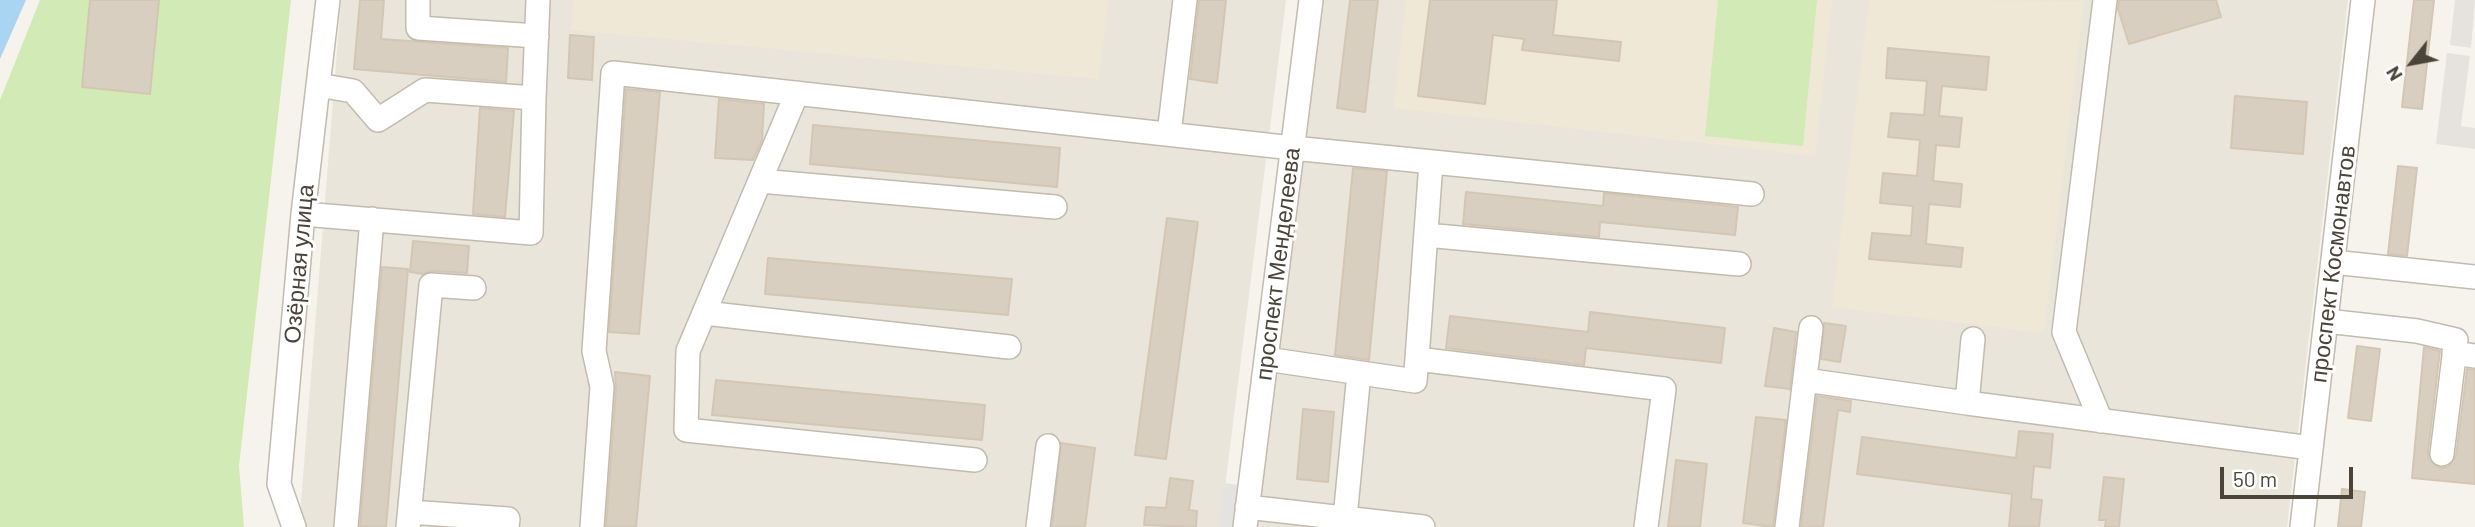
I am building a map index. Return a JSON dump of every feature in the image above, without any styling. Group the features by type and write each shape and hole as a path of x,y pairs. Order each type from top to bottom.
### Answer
{"street":[{"name":"Озёрная улица","path":"294,527 279,484 303,214 328,0"},
{"path":"418,0 418,28 537,36"},
{"path":"303,214 531,233 538,0"},
{"path":"1169,134 1185,0"},
{"name":"проспект Менделеева","path":"1246,517 1311,0"},
{"path":"2101,421 2064,332 2105,0"},
{"name":"проспект Космонавтов","path":"2302,527 2363,0"},
{"path":"592,527 602,387 594,351 613,73 1293,148 1752,194"},
{"path":"318,85 353,91 379,120 425,90 534,98"},
{"path":"797,93 688,351 686,430 975,460"},
{"path":"1266,359 1415,381 1432,162"},
{"path":"760,181 1055,207"},
{"path":"346,527 372,219"},
{"path":"1426,235 1739,264"},
{"path":"2333,262 2475,277"},
{"path":"474,288 431,285 409,520 508,519 508,527"},
{"path":"704,313 1009,348"},
{"path":"2326,321 2417,331 2456,340 2465,354 2442,454"},
{"path":"1787,527 1811,328"},
{"path":"1967,403 1973,339"},
{"path":"1417,359 1664,389 1646,527"},
{"path":"1345,519 1359,373"},
{"path":"1805,380 2311,448"},
{"path":"1038,527 1048,446"},
{"path":"1246,517 1345,519 1423,527"}],"shaded area":[{"path":"341,0 1286,0 1220,527 299,527"},
{"path":"573,0 1108,0 1099,79 571,30"},
{"path":"1315,0 2348,0 2287,527 1251,527"},
{"path":"1406,0 1832,0 1815,156 1394,108"},
{"path":"1869,0 2084,1 2044,333 1832,307"},
{"path":"2455,0 2475,0 2471,48 2450,45"},
{"path":"2447,53 2470,56 2461,126 2475,128 2475,149 2436,144"},
{"path":"1224,483 1239,485 1234,527 1219,527"}],"green space":[{"path":"40,0 291,0 239,466 244,527 0,527 0,100"},
{"path":"1718,0 1817,0 1803,146 1705,136"}],"water":[{"path":"0,0 26,0 0,59"}],"building":[{"path":"90,0 159,0 150,94 82,87"},
{"path":"360,0 384,0 381,39 508,48 506,82 354,69"},
{"path":"1199,0 1226,0 1217,83 1190,79"},
{"path":"1350,0 1378,0 1365,112 1337,108"},
{"path":"1430,0 1557,0 1553,35 1621,42 1619,61 1522,50 1524,39 1493,35 1485,104 1418,96"},
{"path":"2119,0 2216,0 2221,17 2129,44 2118,9"},
{"path":"2414,0 2434,0 2422,109 2402,107"},
{"path":"570,35 594,37 592,80 568,78"},
{"path":"1888,48 1989,57 1986,90 1942,86 1939,116 1962,118 1959,147 1936,145 1933,181 1962,184 1960,207 1929,204 1926,244 1963,248 1961,267 1869,259 1872,233 1911,236 1913,206 1880,203 1883,173 1917,176 1920,140 1888,137 1891,113 1924,115 1927,81 1886,78"},
{"path":"626,89 660,92 639,334 609,332"},
{"path":"2235,96 2307,102 2303,154 2231,148"},
{"path":"719,99 764,104 762,140 753,160 715,158"},
{"path":"480,108 514,111 505,217 473,214"},
{"path":"813,125 1060,148 1057,187 810,164"},
{"path":"2398,166 2417,168 2407,256 2388,254"},
{"path":"1353,168 1387,171 1369,360 1335,355"},
{"path":"1466,192 1603,206 1604,193 1738,207 1735,235 1600,222 1599,237 1463,224"},
{"path":"1167,218 1198,222 1166,459 1135,455"},
{"path":"413,241 469,246 467,273 410,272"},
{"path":"768,258 1012,279 1008,315 765,294"},
{"path":"382,267 408,269 386,527 376,527 360,526"},
{"path":"1590,312 1725,328 1721,363 1586,348 1584,365 1446,348 1450,316 1588,332"},
{"path":"1824,323 1846,326 1840,362 1821,359"},
{"path":"1774,328 1796,332 1790,389 1765,386"},
{"path":"2357,346 2380,349 2371,421 2348,418"},
{"path":"2424,347 2440,351 2428,452 2429,460 2440,468 2448,467 2456,456 2467,369 2475,370 2475,484 2412,478"},
{"path":"615,372 650,376 636,527 606,527"},
{"path":"716,380 985,405 982,440 712,415"},
{"path":"1817,396 1851,401 1850,412 1838,410 1823,527 1801,527"},
{"path":"1303,409 1334,412 1328,482 1297,479"},
{"path":"1756,417 1786,420 1773,527 1743,523"},
{"path":"2019,431 2053,434 2050,468 2034,466 2031,499 2042,500 2039,527 2009,527 2012,494 1857,474 1862,437 2016,458"},
{"path":"1061,443 1095,448 1085,527 1052,527"},
{"path":"1676,460 1707,464 1700,527 1668,527"},
{"path":"2104,477 2124,479 2119,527 2105,527 2106,520 2099,520"},
{"path":"1170,478 1193,481 1189,510 1197,511 1196,527 1144,525 1146,507 1166,508"},
{"path":"2342,489 2365,492 2361,527 2338,527"}]}
